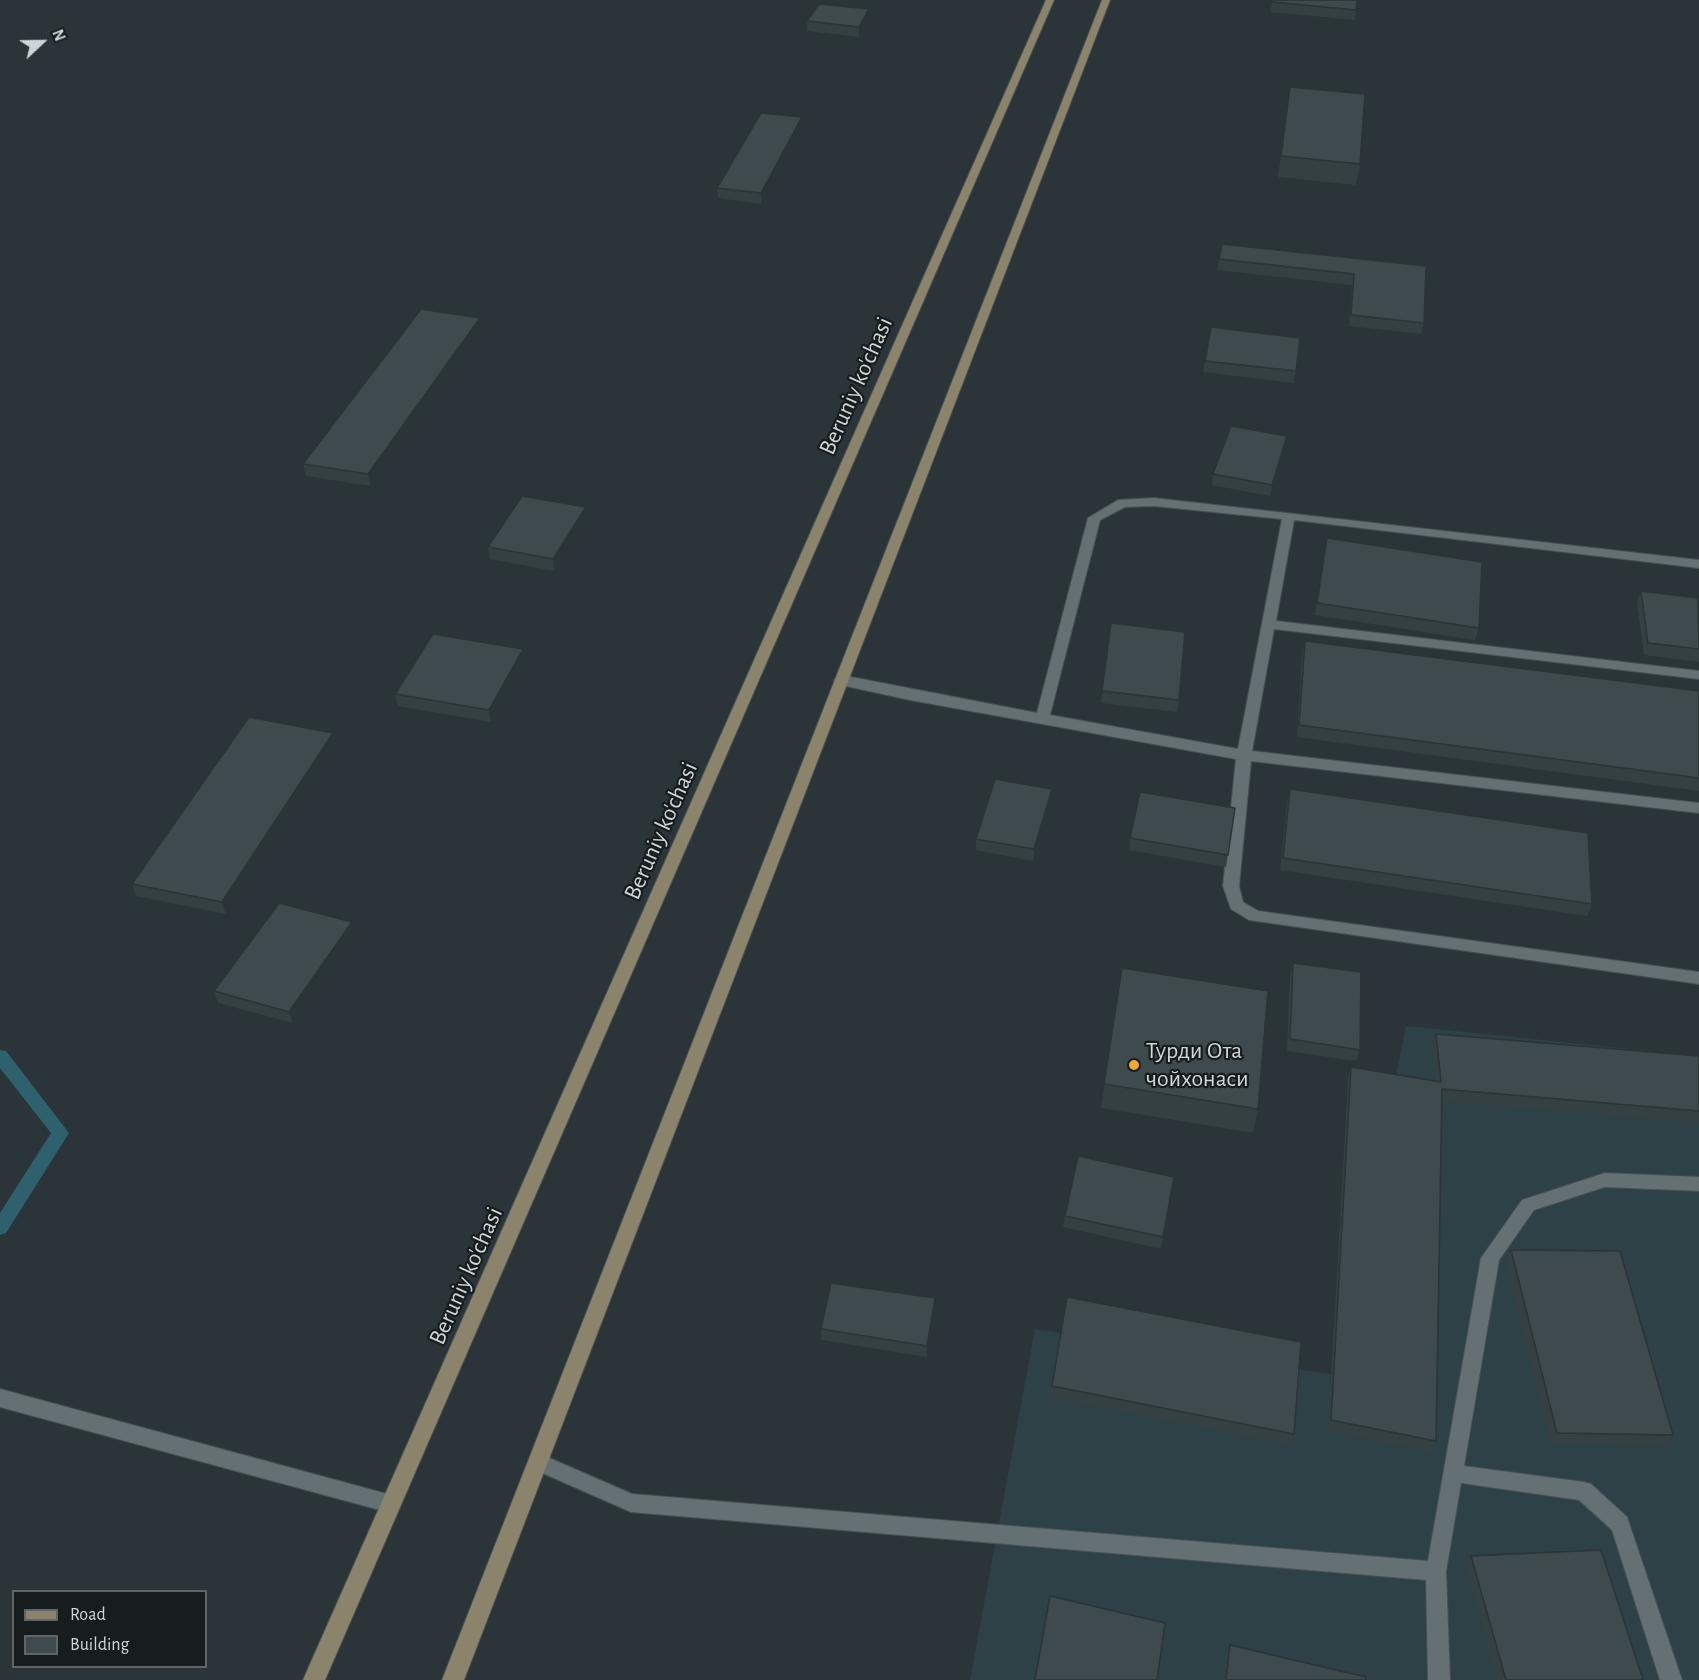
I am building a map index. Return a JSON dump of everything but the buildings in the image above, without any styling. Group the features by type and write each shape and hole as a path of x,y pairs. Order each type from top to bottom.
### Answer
{"main road":[{"name":"Beruniy ko'chasi","path":"314,1680 1050,0"},
{"path":"453,1680 1106,0"}],"lane":[{"path":"1042,719 1094,518 1122,503 1154,502 1289,516 1699,564"},
{"path":"1289,516 1244,755 1231,886 1236,905 1254,916 1699,978"},
{"path":"1269,624 1699,675"},
{"path":"841,680 1244,755 1699,808"},
{"path":"1439,1680 1436,1571 1490,1258 1528,1205 1605,1180 1699,1184"},
{"path":"0,1398 391,1504"},
{"path":"538,1462 631,1503 1436,1571"},
{"path":"1452,1473 1584,1491 1620,1524 1671,1680"}],"shaded area":[{"path":"1406,1026 1699,1056 1699,1680 970,1680 1035,1329 1336,1375"}],"waterway":[{"path":"0,1056 60,1133 0,1228"}],"place":[{"name":"Турди Ота чойхонаси","path":"1134,1065"}]}
